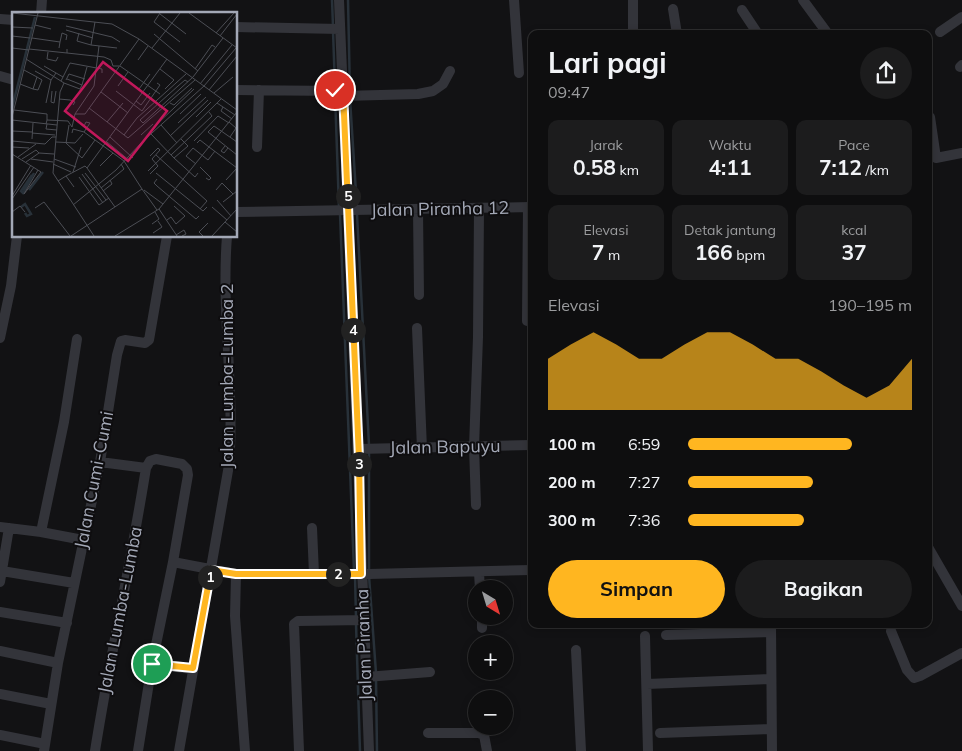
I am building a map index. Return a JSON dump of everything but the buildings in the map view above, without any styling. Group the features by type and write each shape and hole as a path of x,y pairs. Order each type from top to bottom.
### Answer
{"street":[{"name":"Jalan Piranha","path":"338,0 358,449 368,751"},
{"path":"514,0 519,73"},
{"path":"633,0 633,30"},
{"path":"803,0 825,30"},
{"path":"674,9 677,30"},
{"path":"742,10 755,30"},
{"path":"940,32 962,17"},
{"path":"238,27 340,29"},
{"path":"238,90 418,94 434,91 444,84 450,70"},
{"path":"257,147 259,90"},
{"path":"932,130 936,158 962,153"},
{"name":"Jalan Piranha 12","path":"238,212 528,207"},
{"path":"476,505 474,447 478,364 479,209"},
{"path":"418,210 419,295"},
{"path":"0,338 11,286 17,238"},
{"name":"Jalan Cumi-Cumi","path":"45,747 58,663 100,462 117,355 121,342 125,340 145,343 149,340 167,238"},
{"name":"Jalan Lumba-Lumba 2","path":"179,751 230,453 227,238"},
{"path":"527,321 528,283"},
{"path":"417,328 422,448"},
{"path":"41,532 64,422 77,339"},
{"name":"Jalan Bapuyu","path":"358,449 528,445"},
{"path":"100,462 146,468 150,461 156,459 182,464 187,469 188,475 173,562 152,664 138,751"},
{"name":"Jalan Lumba-Lumba","path":"95,751 107,674 136,529 146,468"},
{"path":"0,582 5,528 41,532 83,540"},
{"path":"312,528 314,574"},
{"path":"932,554 962,606"},
{"path":"173,562 236,574 479,573 528,570"},
{"path":"2,571 74,583"},
{"path":"479,573 479,580"},
{"path":"236,574 235,616 245,751"},
{"path":"0,612 67,623"},
{"path":"299,751 294,624 298,621 364,620"},
{"path":"666,635 770,628 772,751"},
{"path":"891,631 907,670 914,678 962,653"},
{"path":"645,636 648,751"},
{"path":"576,650 581,751"},
{"path":"0,652 58,663"},
{"path":"152,664 193,668"},
{"path":"366,677 430,672"},
{"path":"647,684 770,679"},
{"path":"0,694 51,704"},
{"path":"660,733 771,729"},
{"path":"428,734 479,733 484,735 487,751"},
{"path":"0,735 45,747"}],"waterway":[{"path":"332,0 333,26"},
{"path":"348,0 350,93"},
{"path":"333,31 335,88"},
{"path":"335,94 339,208"},
{"path":"350,99 357,208"},
{"path":"340,214 354,571"},
{"path":"357,214 369,445"},
{"path":"369,451 369,570"},
{"path":"355,576 356,618"},
{"path":"369,576 376,673"},
{"path":"356,624 360,751"},
{"path":"376,678 377,751"}],"route":[{"path":"152,664 193,668 211,570 236,574 361,574 359,458 343,91 335,90"}]}
